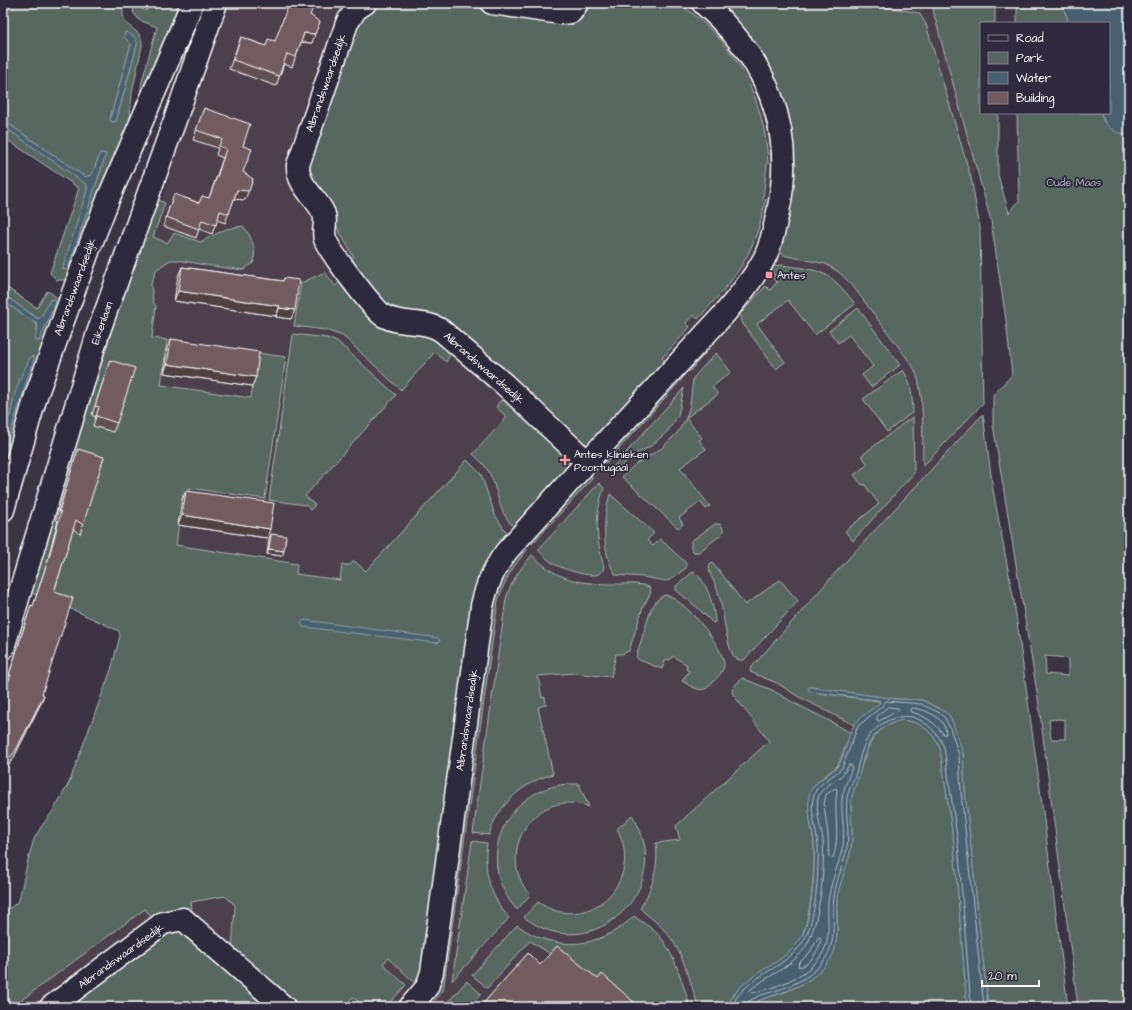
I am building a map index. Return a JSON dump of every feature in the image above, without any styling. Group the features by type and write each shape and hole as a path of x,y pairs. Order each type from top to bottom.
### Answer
{"street":[{"name":"Albrandswaardsedijk","path":"3,510 36,396 90,246 109,197 192,3"},
{"name":"Eikenlaan","path":"3,648 98,333 216,3"},
{"name":"Albrandswaardsedijk","path":"365,3 356,9 347,23 297,171 301,181 326,216 324,232 326,241 338,260 377,311 389,318 432,325 442,331 504,384 587,462"},
{"path":"492,3 560,13 571,12 577,3"},
{"name":"Albrandswaardsedijk","path":"410,1007 427,987 432,972 481,614 486,588 495,567 506,552 587,462 725,313 765,258 775,226 784,173 784,152 773,103 757,66 745,47 730,28 703,3"},
{"name":"Albrandswaardsedijk","path":"51,1007 163,923 183,919 284,1007"}],"shaded area":[{"name":"Antes klinieken Poortugaal","path":"221,3 871,3 974,17 978,534 1045,1007 3,1007 26,899 133,631 124,327"}],"green space":[{"path":"675,2 689,11 715,33 740,66 749,84 763,123 768,164 763,198 766,199 753,244 745,260 720,294 698,319 693,315 686,323 690,327 662,358 667,363 590,448 521,385 393,312 352,267 353,256 303,165 351,25 374,3 457,3 560,19 582,19 585,3"},
{"path":"5,3 124,3 123,14 125,21 139,34 142,40 132,93 129,129 72,274 64,280 57,280 50,273 79,188 3,137 3,126 87,184 87,190 66,270 68,269 106,154 100,153 92,175 85,177 3,120 3,5","holes":["131,44 137,45 116,121 112,122 110,119"]},
{"path":"135,3 141,3 140,8 146,11 150,3 182,3 139,100 142,81 157,27 139,20 133,12"},
{"path":"716,3 865,3 919,13 926,24 971,178 980,228 983,403 923,466 921,400 919,386 912,365 852,285 840,273 826,264 787,256 774,251 792,167"},
{"name":"Oude Maas","path":"933,3 995,3 995,22 980,22 980,114 998,114 998,175 1009,213 1019,201 1017,114 1101,114 1104,122 1129,125 1129,1007 1078,1007 1038,698 993,425 993,395 1012,375 1006,320 991,221 933,10","holes":["1045,656 1067,658 1068,676 1046,674","1049,720 1065,720 1065,739 1051,739"]},
{"path":"1017,3 1062,3 1069,22 1017,22"},
{"path":"153,197 165,203 153,237 167,243 174,233 200,242 226,229 243,226 249,234 254,247 254,262 244,270 170,260 156,270 151,284 153,302 156,306 152,338 167,340 161,385 251,398 257,353 286,357 265,499 189,488 189,492 183,492 176,545 297,564 296,574 340,580 342,565 350,565 354,561 366,571 467,460 481,474 495,515 504,529 511,535 496,552 423,972 418,986 388,958 383,964 406,985 386,1007 365,1007 353,997 348,1002 354,1007 293,1007 232,950 235,905 225,896 191,902 191,911 154,921 145,909 12,1007 3,1007 3,913 19,900 34,839 53,811 69,783 111,670 120,636 119,631 76,611 31,593"},
{"path":"782,265 807,269 824,274 838,284 855,304 815,335 788,300 757,324 785,362 776,369 743,324 740,314 766,286 770,290 777,282 772,278 775,275 771,271 772,266"},
{"path":"325,272 335,286 344,279 433,333 451,353 446,362 435,352 401,390 343,336 325,330 294,326 301,283"},
{"path":"3,285 37,308 47,291 61,301 3,481 3,455 26,368 14,397 10,416 3,426 3,301 37,324 37,341 39,341 51,299 41,317 38,319 3,294"},
{"path":"858,308 900,365 871,387 862,375 873,366 849,335 838,343 829,331"},
{"path":"293,334 327,338 338,342 396,395 305,496 315,505 310,510 306,505 269,500"},
{"path":"705,350 708,350 689,372 685,368"},
{"path":"716,353 731,372 712,387 718,394 686,418 690,406 693,378"},
{"path":"903,370 910,385 913,412 887,432 863,399"},
{"path":"678,374 683,378 606,463 602,458"},
{"path":"684,388 678,416 667,432 651,446 631,457 616,472 612,468"},
{"path":"506,400 575,461 516,529 502,511 495,486 488,471 473,454 507,417 496,407 500,401"},
{"path":"983,414 993,490 1014,601 1068,1007 988,1007 965,792 963,754 942,710 922,700 896,699 810,687 811,692 879,701 880,703 854,725 799,697 777,683 750,672 751,668 838,570"},
{"path":"913,416 914,473 853,541 845,531 879,504 864,484 862,485 854,475 868,464 861,456"},
{"path":"686,418 702,438 699,440 706,449 680,468 710,506 706,509 700,502 679,518 683,524 678,528 622,477 637,463 662,448 678,432"},
{"path":"588,474 593,478 532,544 528,540"},
{"path":"599,483 604,488 597,518 599,546 604,567 602,571 600,574 595,575 583,574 554,564 538,550"},
{"path":"610,494 654,533 647,540 653,546 660,539 685,562 686,568 670,580 666,581 643,577 616,575 608,557 605,535 606,513"},
{"path":"715,524 719,524 722,527 722,534 699,552 694,552 691,549 691,541"},
{"path":"523,546 527,550 517,562 510,574 498,601 443,991 435,1000 430,996 495,588"},
{"path":"532,555 552,571 572,580 605,584 641,585 649,587 651,592 643,607 629,651 622,654 616,654 611,677 574,673 538,676 542,698 545,697 546,705 538,707 553,774 532,783 514,796 499,814 489,835 473,833 506,599 510,586"},
{"path":"712,563 745,605 780,580 798,601 744,660 735,658 730,649 720,599 709,570 709,566"},
{"path":"693,572 698,575 706,586 713,607 715,622 713,623 676,590 676,586"},
{"path":"664,595 672,597 691,613 718,647 723,658 724,666 719,675 707,688 700,690 682,681 689,671 686,669 687,665 673,656 670,660 666,659 662,669 639,660 636,657 651,609 657,600"},
{"path":"742,678 772,690 851,733 838,765 814,785 810,808 814,846 813,882 807,922 799,942 793,950 740,987 733,996 728,1007 698,1007 693,988 681,956 671,938 640,908 652,885 654,877 657,860 656,843 680,840 676,826 769,741 732,693 733,688"},
{"path":"900,720 913,722 924,727 937,741 940,748 954,844 967,1007 748,1007 758,1000 786,991 808,981 826,965 830,959 836,945 837,937 838,892 850,853 852,841 852,794 867,751 876,735 890,724"},
{"path":"569,784 579,784 589,807 570,803 552,806 537,814 526,827 518,843 516,860 520,878 530,895 517,910 504,891 497,870 497,850 502,830 512,813 527,798 546,789"},
{"path":"632,815 644,843 645,869 637,893 621,913 600,927 576,934 550,931 524,917 538,902 557,911 575,913 592,908 607,898 618,884 624,867 624,849 617,829"},
{"path":"472,841 487,843 486,864 489,883 502,910 509,918 452,981"},
{"path":"634,916 655,932 666,944 678,971 690,1007 622,1007 593,981 530,941 487,988 472,975 517,925 532,934 547,940 562,943 577,943 592,941 607,935 621,927"},
{"path":"182,926 273,1007 65,1007 171,927"},
{"path":"467,981 481,994 470,1007 443,1007"}],"water":[{"path":"1062,3 1129,3 1129,135 1119,133 1111,129 1105,123 1101,114 1110,114 1110,22 1069,22"},
{"path":"125,32 137,40 137,45 116,121 112,122 110,119 131,44 124,37"},
{"path":"3,120 85,177 92,175 100,153 106,154 67,270 63,269 63,267 87,190 87,185 3,126"},
{"path":"3,294 38,319 41,317 51,299 55,300 56,302 39,341 35,340 38,326 37,324 3,301"},
{"path":"31,356 34,357 34,359 3,455 3,426 10,416 21,376"},
{"path":"304,620 438,638 440,641 438,643 303,627 301,623"},
{"path":"810,687 896,699 922,700 949,715 963,754 965,792 988,1007 967,1007 954,844 940,748 932,734 924,727 914,722 898,721 886,726 872,738 864,755 853,791 851,807 852,840 850,853 837,898 837,936 831,958 818,973 791,989 762,999 747,1007 728,1007 733,996 741,987 750,979 781,959 798,943 804,932 813,887 814,842 809,808 810,792 817,783 834,771 837,767 843,757 849,735 856,722 880,703 878,700 811,692 808,688"}],"building":[{"path":"289,3 315,3 310,15 320,22 315,34 304,33 296,57 287,54 279,76 233,60 241,37 266,46 268,39 275,41"},
{"path":"204,108 250,124 243,146 252,149 243,172 253,179 249,191 237,190 229,214 220,211 216,225 202,220 199,229 166,217 174,194 199,203 202,196 209,198 218,174 226,149 219,146 222,139 196,130"},
{"path":"182,267 283,281 284,278 299,280 295,310 279,308 280,306 178,291"},
{"path":"171,339 259,352 256,377 167,364"},
{"path":"110,360 135,368 117,423 96,416 99,407 95,406"},
{"path":"78,449 104,457 83,525 76,520 54,592 73,598 42,694 44,695 16,750 3,767 3,692 11,675 9,675 31,605 33,606 49,557 61,512 59,511"},
{"path":"186,491 274,503 270,529 182,515"},
{"path":"271,534 286,536 284,551 269,549"},
{"path":"557,946 598,979 602,974 635,1003 631,1007 480,1007 528,953 540,965"}],"place":[{"name":"Antes","path":"769,275"},
{"name":"Antes klinieken Poortugaal","path":"565,460"}]}
